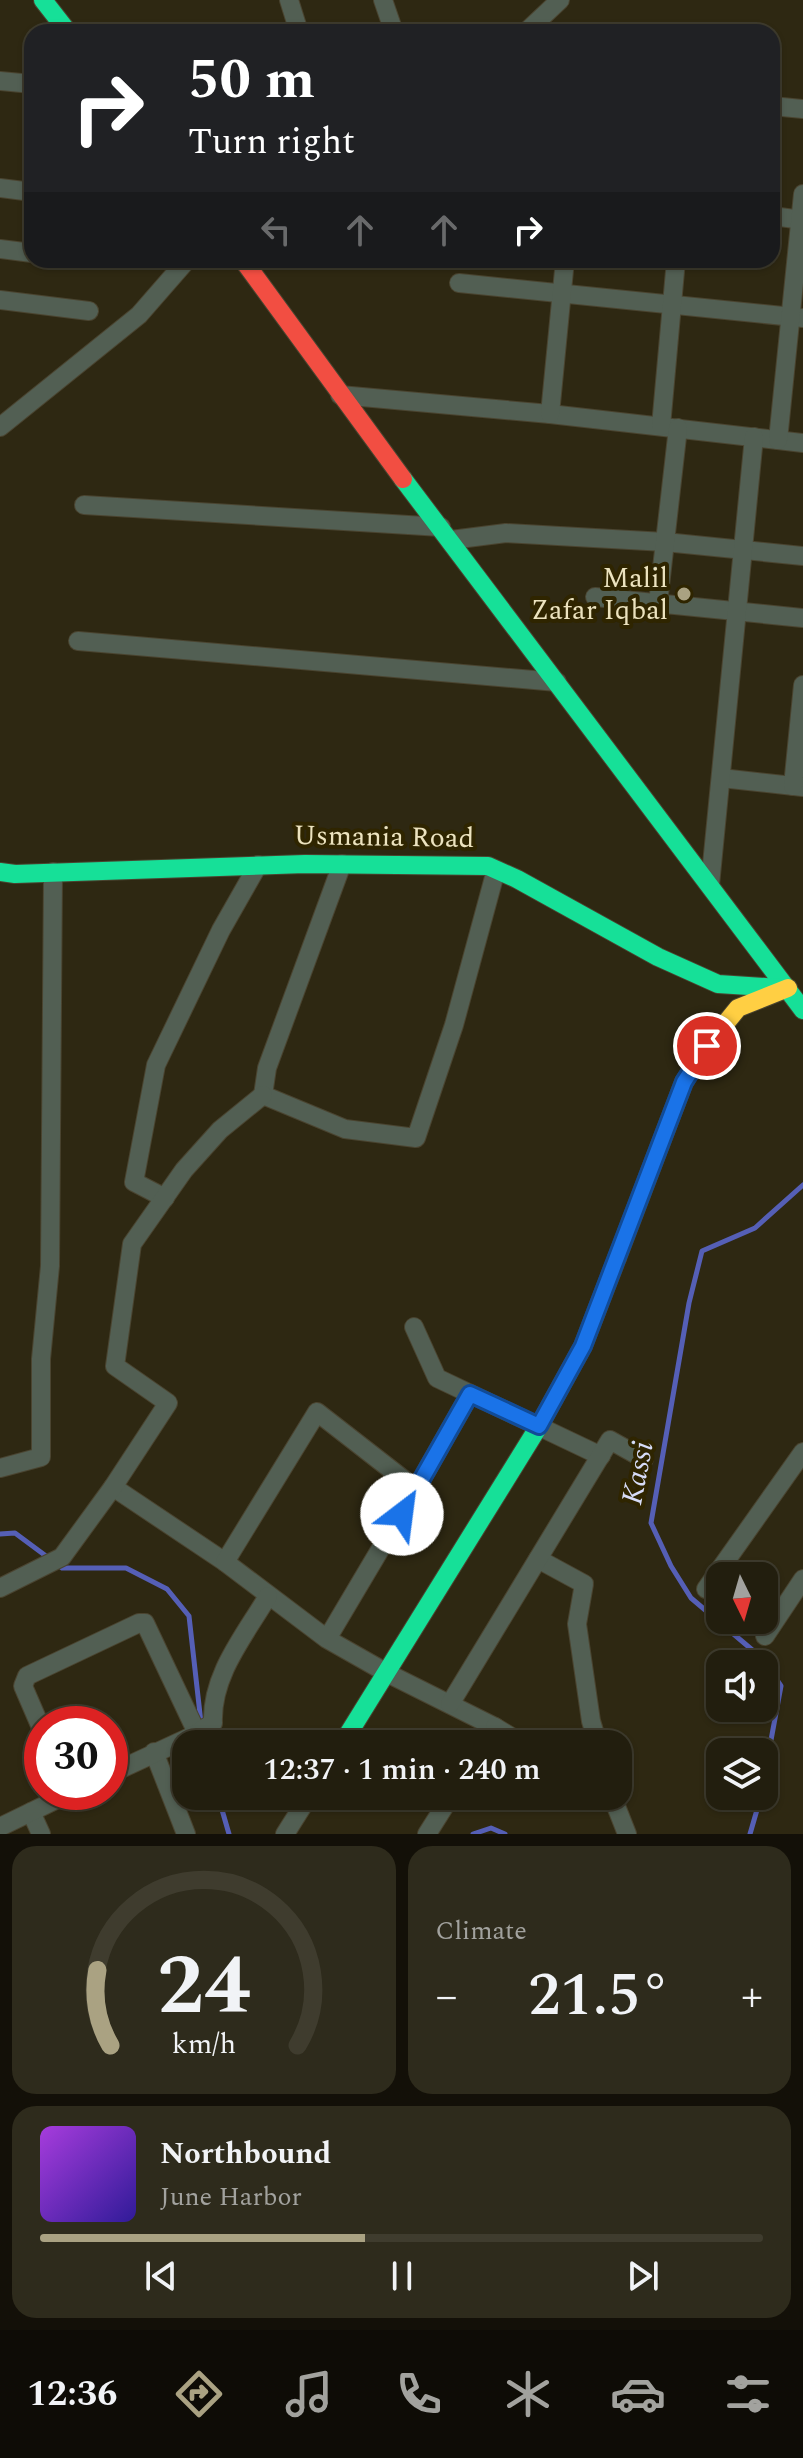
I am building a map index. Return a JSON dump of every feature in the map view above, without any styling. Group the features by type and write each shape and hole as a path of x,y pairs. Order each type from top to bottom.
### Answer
{"street":[{"path":"43,0 62,24"},
{"path":"289,0 296,24"},
{"path":"383,0 391,24"},
{"path":"534,24 556,1"},
{"path":"0,81 24,83"},
{"path":"780,107 803,109"},
{"path":"0,188 24,191"},
{"path":"778,440 797,317 803,194"},
{"path":"780,217 802,220"},
{"path":"0,249 24,252"},
{"path":"0,427 139,315 180,268"},
{"path":"249,268 340,395 803,1010"},
{"path":"550,414 564,268"},
{"path":"658,603 665,542 675,268"},
{"path":"459,283 797,317"},
{"path":"0,300 89,311"},
{"path":"340,395 550,414 803,443"},
{"path":"710,885 754,437"},
{"path":"84,505 446,533 506,533 665,542 803,556"},
{"path":"595,597 803,618"},
{"path":"78,641 557,682"},
{"path":"721,778 798,786 803,685"},
{"path":"0,1588 68,1550 168,1403 115,1366 132,1244 184,1170 220,1130 263,1095 267,1068 342,864"},
{"path":"165,1198 134,1182 156,1065 221,930 258,865"},
{"name":"Usmania Road","path":"0,872 258,865 488,866 658,957 718,984 788,988"},
{"path":"263,1095 345,1129 416,1138 454,1025 496,870"},
{"path":"0,1468 41,1457 41,1359 50,1266 53,872"},
{"path":"351,1730 539,1426 583,1346 684,1082 707,1046 738,1008 788,988"},
{"path":"414,1327 437,1378 601,1456"},
{"path":"327,1639 470,1394"},
{"path":"225,1562 317,1412 416,1489"},
{"path":"450,1704 610,1440 644,1459"},
{"path":"725,1562 803,1452"},
{"path":"113,1487 225,1562 327,1639 500,1730"},
{"path":"538,1559 584,1584 577,1624 594,1730"},
{"path":"765,1636 803,1579"},
{"path":"128,1765 204,1728 219,1680 268,1596"},
{"path":"32,1706 23,1686 27,1676 139,1623 145,1623 204,1728"},
{"path":"154,1752 186,1834"},
{"path":"0,1827 35,1810"},
{"path":"285,1834 300,1810"},
{"path":"427,1834 442,1810"},
{"path":"618,1810 627,1834"},
{"path":"31,1812 41,1834"}],"waterway":[{"name":"Kassi","path":"771,1738 781,1686 763,1659 691,1598 671,1566 651,1523 689,1303 702,1251 755,1228 803,1185"},
{"name":"Kassi","path":"0,1534 15,1533 50,1559"},
{"name":"Kassi","path":"58,1565 62,1568 126,1568 167,1589 189,1616 201,1723"},
{"name":"Kassi","path":"222,1810 229,1834"},
{"name":"Kassi","path":"750,1834 757,1810"},
{"name":"Kassi","path":"473,1834 491,1828 505,1834"}],"traffic: fast":[{"path":"43,0 62,24"},
{"path":"403,479 803,1010"},
{"path":"0,872 305,864 488,866 658,957 718,984 779,988"},
{"path":"351,1730 539,1426 583,1346 617,1258"}],"traffic: slow":[{"path":"617,1258 684,1082 707,1046 738,1008 788,988"}],"traffic: jam":[{"path":"249,268 403,479"}],"place":[{"name":"Malil Zafar Iqbal","path":"684,594"}],"route":[{"path":"402,1514 470,1394 539,1426 583,1346 684,1082 707,1046"}]}
